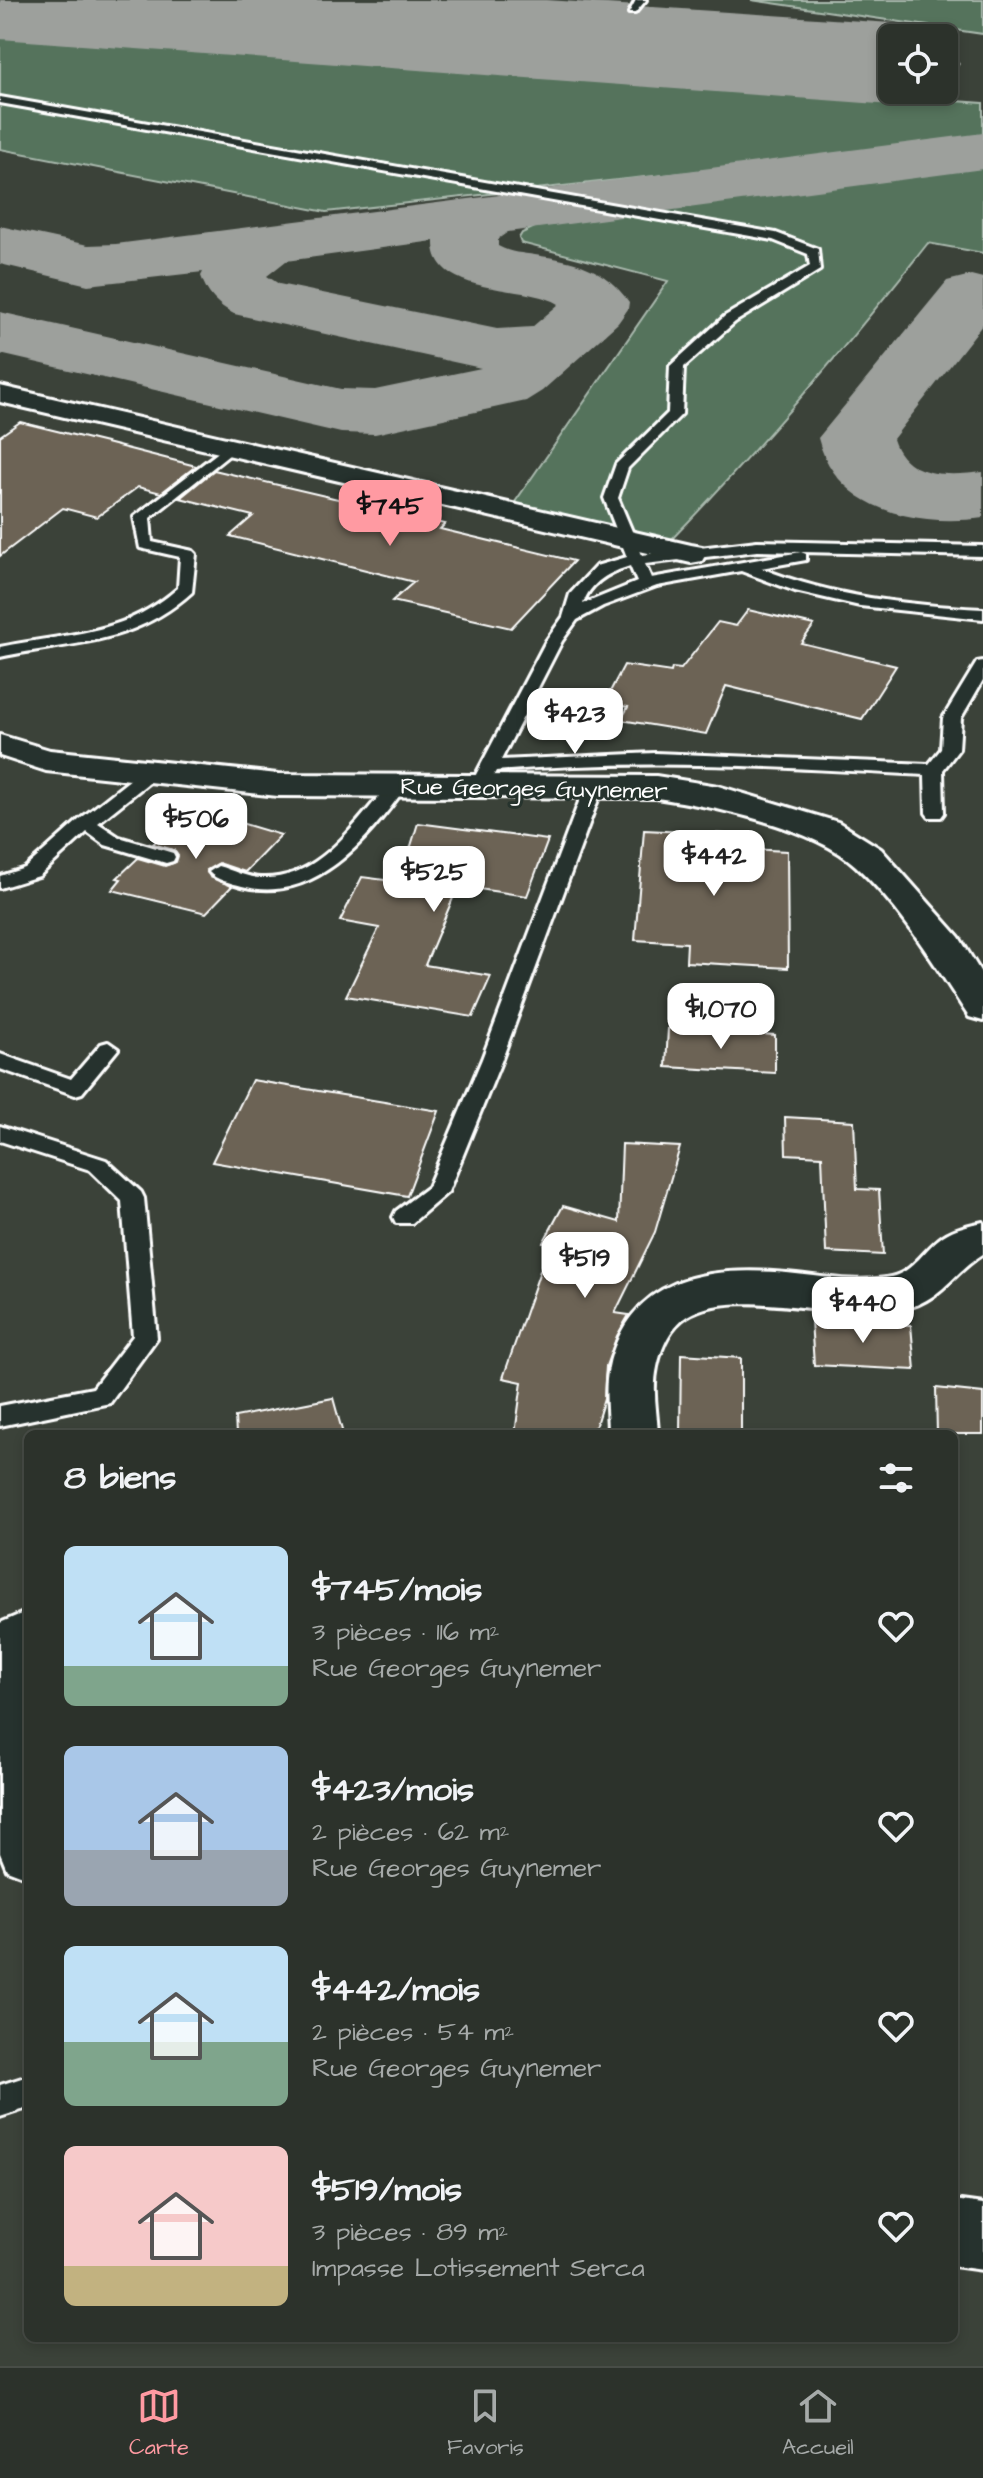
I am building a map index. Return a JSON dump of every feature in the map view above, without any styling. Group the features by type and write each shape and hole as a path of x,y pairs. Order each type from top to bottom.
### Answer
{"street":[{"path":"0,394 229,448 631,550 691,554"},
{"name":"Rue Georges Guynemer","path":"0,745 46,760 278,785 396,788 483,777 594,786 656,787 705,794 825,830 868,857 945,946 983,1008"},
{"path":"633,1430 633,1366 652,1319 679,1299 721,1287 887,1296 920,1287 943,1266 954,1248 983,1238"},
{"path":"24,1636 16,1641 3,1668 24,1822"},
{"path":"958,2234 983,2237"}],"lane":[{"path":"632,11 641,0"},
{"path":"0,100 576,204 761,234 814,252 816,267 730,319 677,366 675,414 621,467 611,498 645,583"},
{"path":"0,652 118,633 170,606 186,589 188,554 145,545 142,517 229,448"},
{"path":"691,554 757,546 983,551"},
{"path":"571,617 592,604 645,583 846,549"},
{"path":"483,777 554,641 571,617 578,594 602,569 631,550"},
{"path":"743,566 772,580 905,610 983,614"},
{"path":"935,813 934,770 950,749 952,718 983,666"},
{"path":"483,777 554,759 679,757 934,770"},
{"path":"0,882 32,872 86,823 151,772"},
{"path":"404,1217 437,1192 497,1044 594,786"},
{"path":"218,872 259,884 295,881 332,863 396,788"},
{"path":"86,823 112,841 166,857"},
{"path":"0,1061 75,1088 108,1049"},
{"path":"0,1133 98,1165 133,1198 145,1338 101,1396 0,1416"},
{"path":"0,2101 24,2093"}],"green space":[{"path":"751,0 983,0 983,34 958,30 958,24 915,24"},
{"path":"0,33 878,96 878,104 983,103 983,140 326,212 0,149"},
{"path":"983,166 983,253 928,243 802,396 669,542 506,515 668,281 521,243 519,238 522,233 539,225"}],"building":[{"path":"20,422 196,466 161,493 138,487 97,517 63,508 0,556 0,436"},
{"path":"214,470 445,524 440,529 574,561 511,628 392,601 414,582 230,536 253,516 180,498"},
{"path":"748,610 814,625 801,643 896,666 862,719 726,686 706,734 621,720 628,707 604,703 624,665 671,672 672,668 681,669 718,622 736,626"},
{"path":"191,808 281,835 245,872 219,863 207,870 210,877 232,886 206,913 112,890 121,879 117,878 138,858 165,866 176,862 178,856 174,850 153,844"},
{"path":"418,823 548,840 527,896 458,886 425,965 491,976 473,1017 346,996 379,928 340,921 362,877 400,882"},
{"path":"644,830 746,835 746,849 787,851 788,968 686,962 687,943 635,940"},
{"path":"668,1028 775,1035 775,1073 666,1067"},
{"path":"252,1080 439,1111 407,1196 212,1162"},
{"path":"785,1117 854,1121 857,1189 879,1190 883,1255 826,1252 822,1156 786,1154"},
{"path":"622,1144 680,1147 655,1232 615,1313 629,1315 606,1366 604,1399 594,1430 516,1430 522,1382 503,1378 549,1245 543,1243 563,1206 619,1222"},
{"path":"811,1320 911,1325 915,1370 814,1365"},
{"path":"681,1354 741,1358 741,1430 680,1430"},
{"path":"936,1388 983,1393 983,1434 937,1430"},
{"path":"333,1398 342,1430 236,1430 235,1417"}],"taxiway":[{"path":"0,245 88,265 116,264 983,151"},
{"path":"0,333 341,411 375,412 501,386 517,376 594,309 595,302 586,292 561,280 503,270 467,256 465,244 468,234 485,219"},
{"path":"261,251 242,262 234,276 239,289 258,300 497,350 514,351 543,346"},
{"path":"971,295 855,438 859,453 867,465 892,485 937,498 983,495"}],"runway":[{"path":"0,1 878,63"}]}
